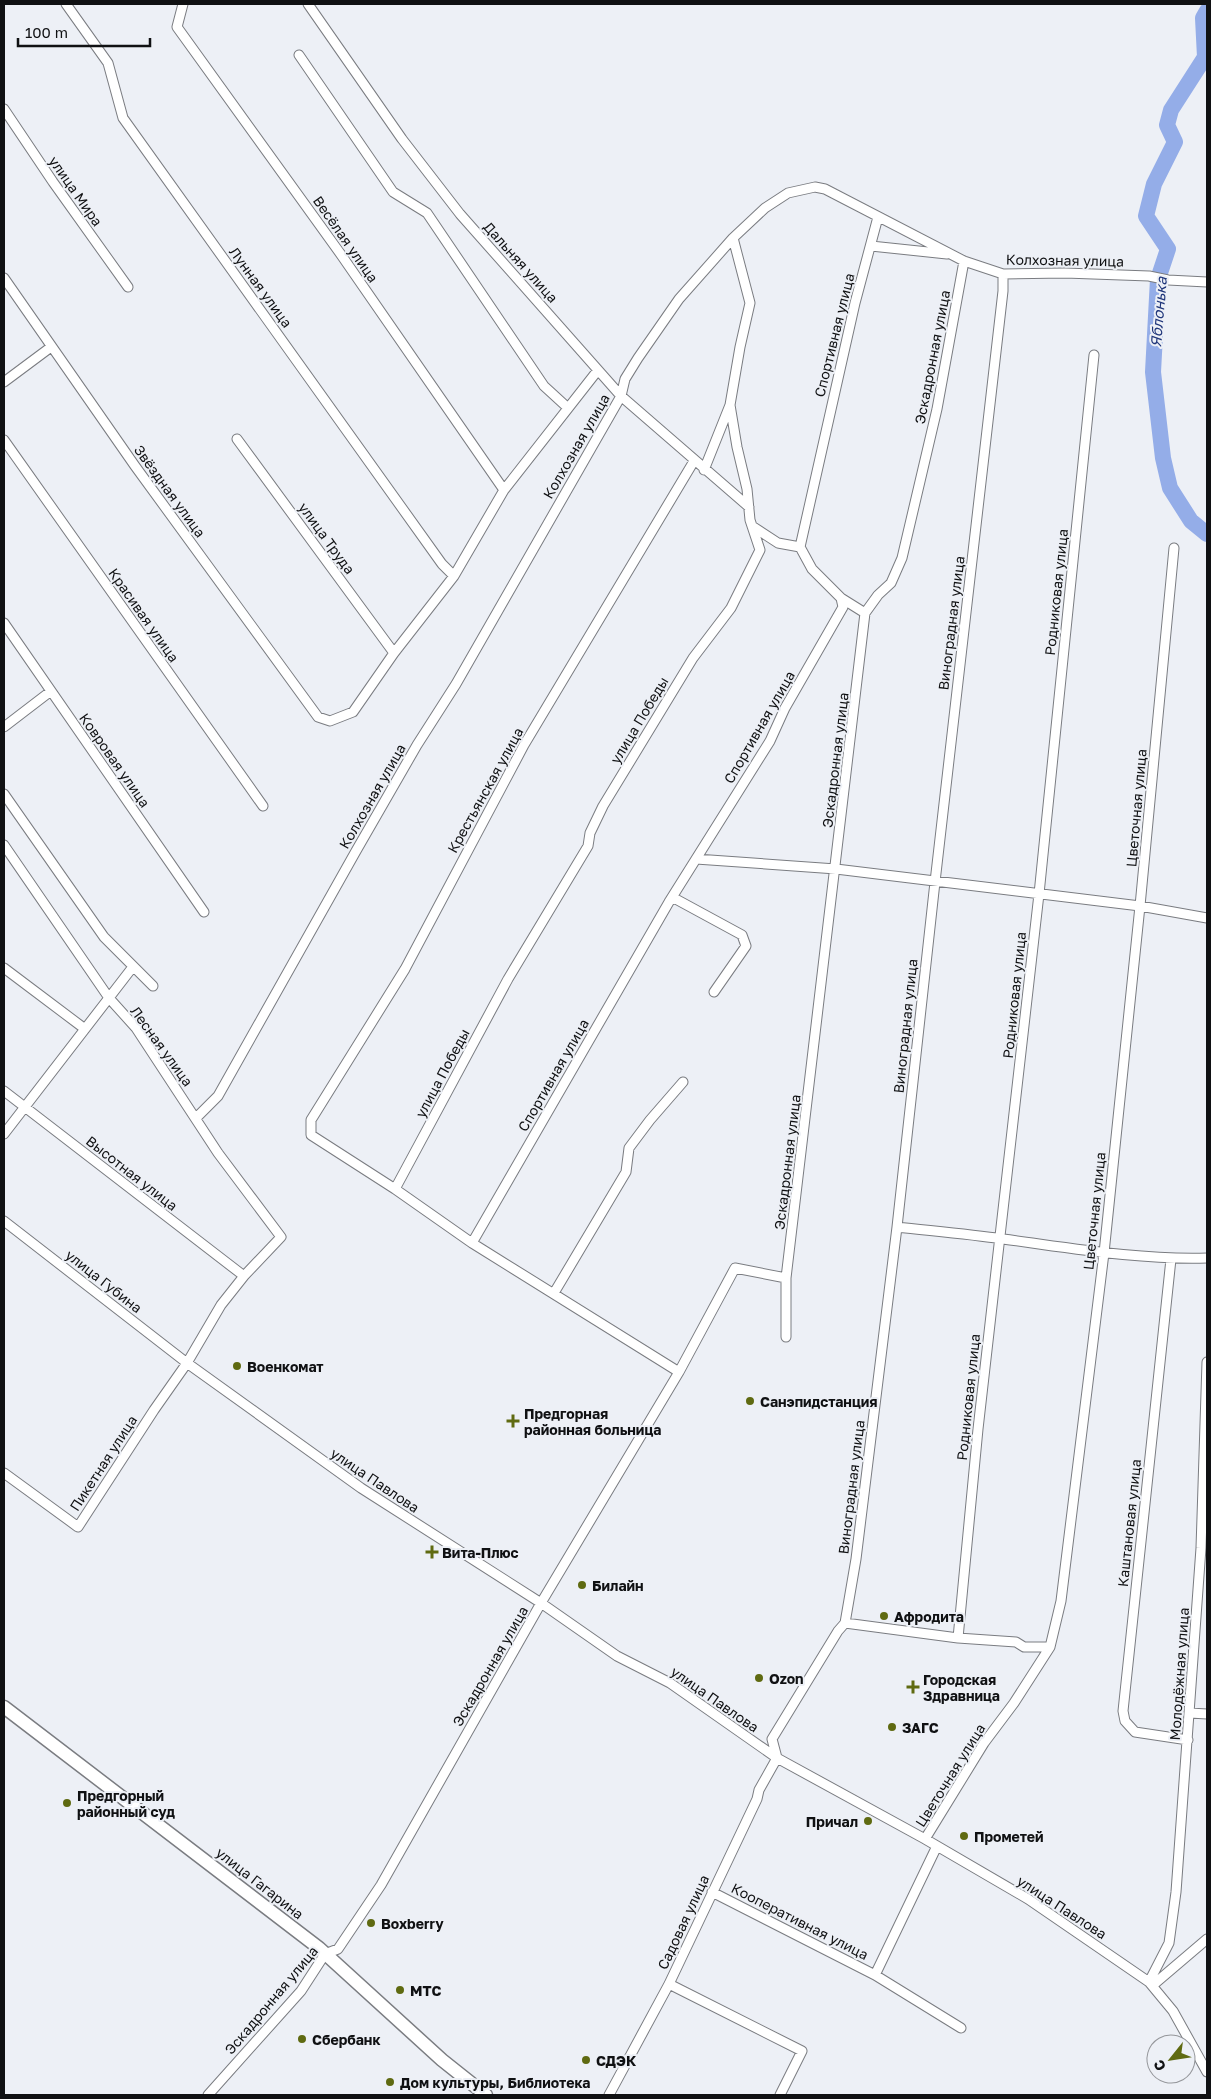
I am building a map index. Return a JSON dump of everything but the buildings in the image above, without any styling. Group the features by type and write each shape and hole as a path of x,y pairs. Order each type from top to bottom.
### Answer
{"street":[{"name":"Лунная улица","path":"66,4 108,63 123,118 442,564 454,576"},
{"name":"Весёлая улица","path":"183,4 177,27 342,256 504,490"},
{"name":"Дальняя улица","path":"308,4 402,140 454,206 621,396 704,470 749,507"},
{"path":"299,55 393,192 427,213 544,386 568,408"},
{"name":"улица Мира","path":"4,109 53,182 128,287"},
{"name":"Колхозная улица","path":"196,1118 218,1096 398,778 456,684 621,396 626,379 638,358 679,299 706,266 765,208 788,192 815,187 825,189 964,261 1003,274 1065,273 1149,276 1168,280 1207,282"},
{"name":"Спортивная улица","path":"800,547 853,312 878,217"},
{"name":"улица Победы","path":"395,1189 508,979 588,846 590,833 603,806 693,658 731,608 760,550 752,526 747,489 730,405 740,346 750,304 734,238"},
{"path":"871,246 952,254"},
{"name":"Эскадронная улица","path":"786,1337 786,1278 866,613 878,595 891,583 902,558 937,409 964,261"},
{"name":"Виноградная улица","path":"777,1758 772,1739 845,1623 856,1559 897,1227 1003,291 1003,274"},
{"name":"Звёздная улица","path":"4,278 134,466 318,716 330,721 353,712 394,653"},
{"path":"4,382 51,347"},
{"name":"Родниковая улица","path":"958,1638 978,1429 1040,894 1094,355"},
{"path":"394,653 454,576 504,490 598,370"},
{"path":"704,470 730,405"},
{"name":"улица Труда","path":"237,438 394,653"},
{"name":"Красивая улица","path":"4,440 262,806"},
{"name":"Крестьянская улица","path":"395,1189 311,1135 311,1120 405,969 524,745 694,461"},
{"path":"752,526 778,543 800,547 812,569 841,598 866,613"},
{"name":"Цветочная улица","path":"925,1839 984,1743 1014,1703 1050,1647 1061,1601 1104,1253 1140,906 1174,548"},
{"name":"Спортивная улица","path":"472,1243 672,896 770,741 785,708 843,607 841,598"},
{"name":"Ковровая улица","path":"4,624 204,912"},
{"path":"4,726 51,691"},
{"name":"Лесная улица","path":"4,794 104,938 132,968 153,986"},
{"name":"Лесная улица","path":"4,845 109,998 136,1028 218,1153 281,1238 244,1276"},
{"path":"696,859 836,869 1140,906 1207,918"},
{"path":"672,896 742,935 746,946 714,992"},
{"path":"4,968 85,1029"},
{"path":"4,1134 132,968"},
{"path":"554,1293 626,1172 629,1148 683,1082"},
{"name":"Высотная улица","path":"4,1091 244,1276"},
{"path":"395,1189 472,1243 679,1372"},
{"name":"улица Губина","path":"4,1221 187,1363"},
{"path":"897,1227 1104,1253 1171,1259 1207,1258"},
{"name":"Каштановая улица","path":"1171,1259 1122,1711 1125,1721 1135,1732 1188,1740"},
{"name":"Эскадронная улица","path":"208,2095 301,1991 326,1954 338,1949 380,1885 541,1603 679,1372 735,1268 786,1278"},
{"path":"187,1363 221,1305 244,1276"},
{"name":"Молодёжная улица","path":"1151,1984 1169,1943 1176,1892 1201,1548 1207,1362"},
{"name":"Пикетная улица","path":"4,1473 78,1527 187,1363"},
{"name":"улица Павлова","path":"187,1363 361,1488 541,1603 616,1656 670,1683 777,1758 925,1839 1028,1899 1151,1984 1173,2011 1207,2072"},
{"path":"845,1623 958,1638 1016,1642 1024,1647 1050,1647"},
{"name":"улица Гагарина","path":"4,1707 326,1954 481,2094"},
{"path":"1190,1713 1207,1714"},
{"name":"Садовая улица","path":"609,2095 668,1984 757,1799 759,1790 777,1758"},
{"name":"Кооперативная улица","path":"875,1975 937,1846"},
{"name":"Кооперативная улица","path":"712,1892 875,1975 961,2028"},
{"path":"1151,1984 1207,1938"},
{"path":"668,1984 802,2051 780,2095"}],"waterway":[{"name":"Яблонька","path":"1207,11 1203,18 1205,57 1171,110 1167,125 1175,142 1154,184 1146,216 1168,249 1158,279 1153,372 1163,458 1170,488 1191,521 1207,534"}],"place":[{"name":"Военкомат","path":"237,1366"},
{"name":"Санэпидстанция","path":"750,1401"},
{"name":"Предгорная районная больница","path":"513,1421"},
{"name":"Вита-Плюс","path":"432,1552"},
{"name":"Билайн","path":"582,1585"},
{"name":"Афродита","path":"884,1616"},
{"name":"Ozon","path":"759,1678"},
{"name":"Городская Здравница","path":"913,1687"},
{"name":"ЗАГС","path":"892,1727"},
{"name":"Предгорный районный суд","path":"67,1803"},
{"name":"Причал","path":"868,1821"},
{"name":"Прометей","path":"964,1836"},
{"name":"Boxberry","path":"371,1923"},
{"name":"МТС","path":"400,1990"},
{"name":"Сбербанк","path":"302,2039"},
{"name":"СДЭК","path":"586,2060"},
{"name":"Дом культуры, Библиотека","path":"390,2082"}]}
